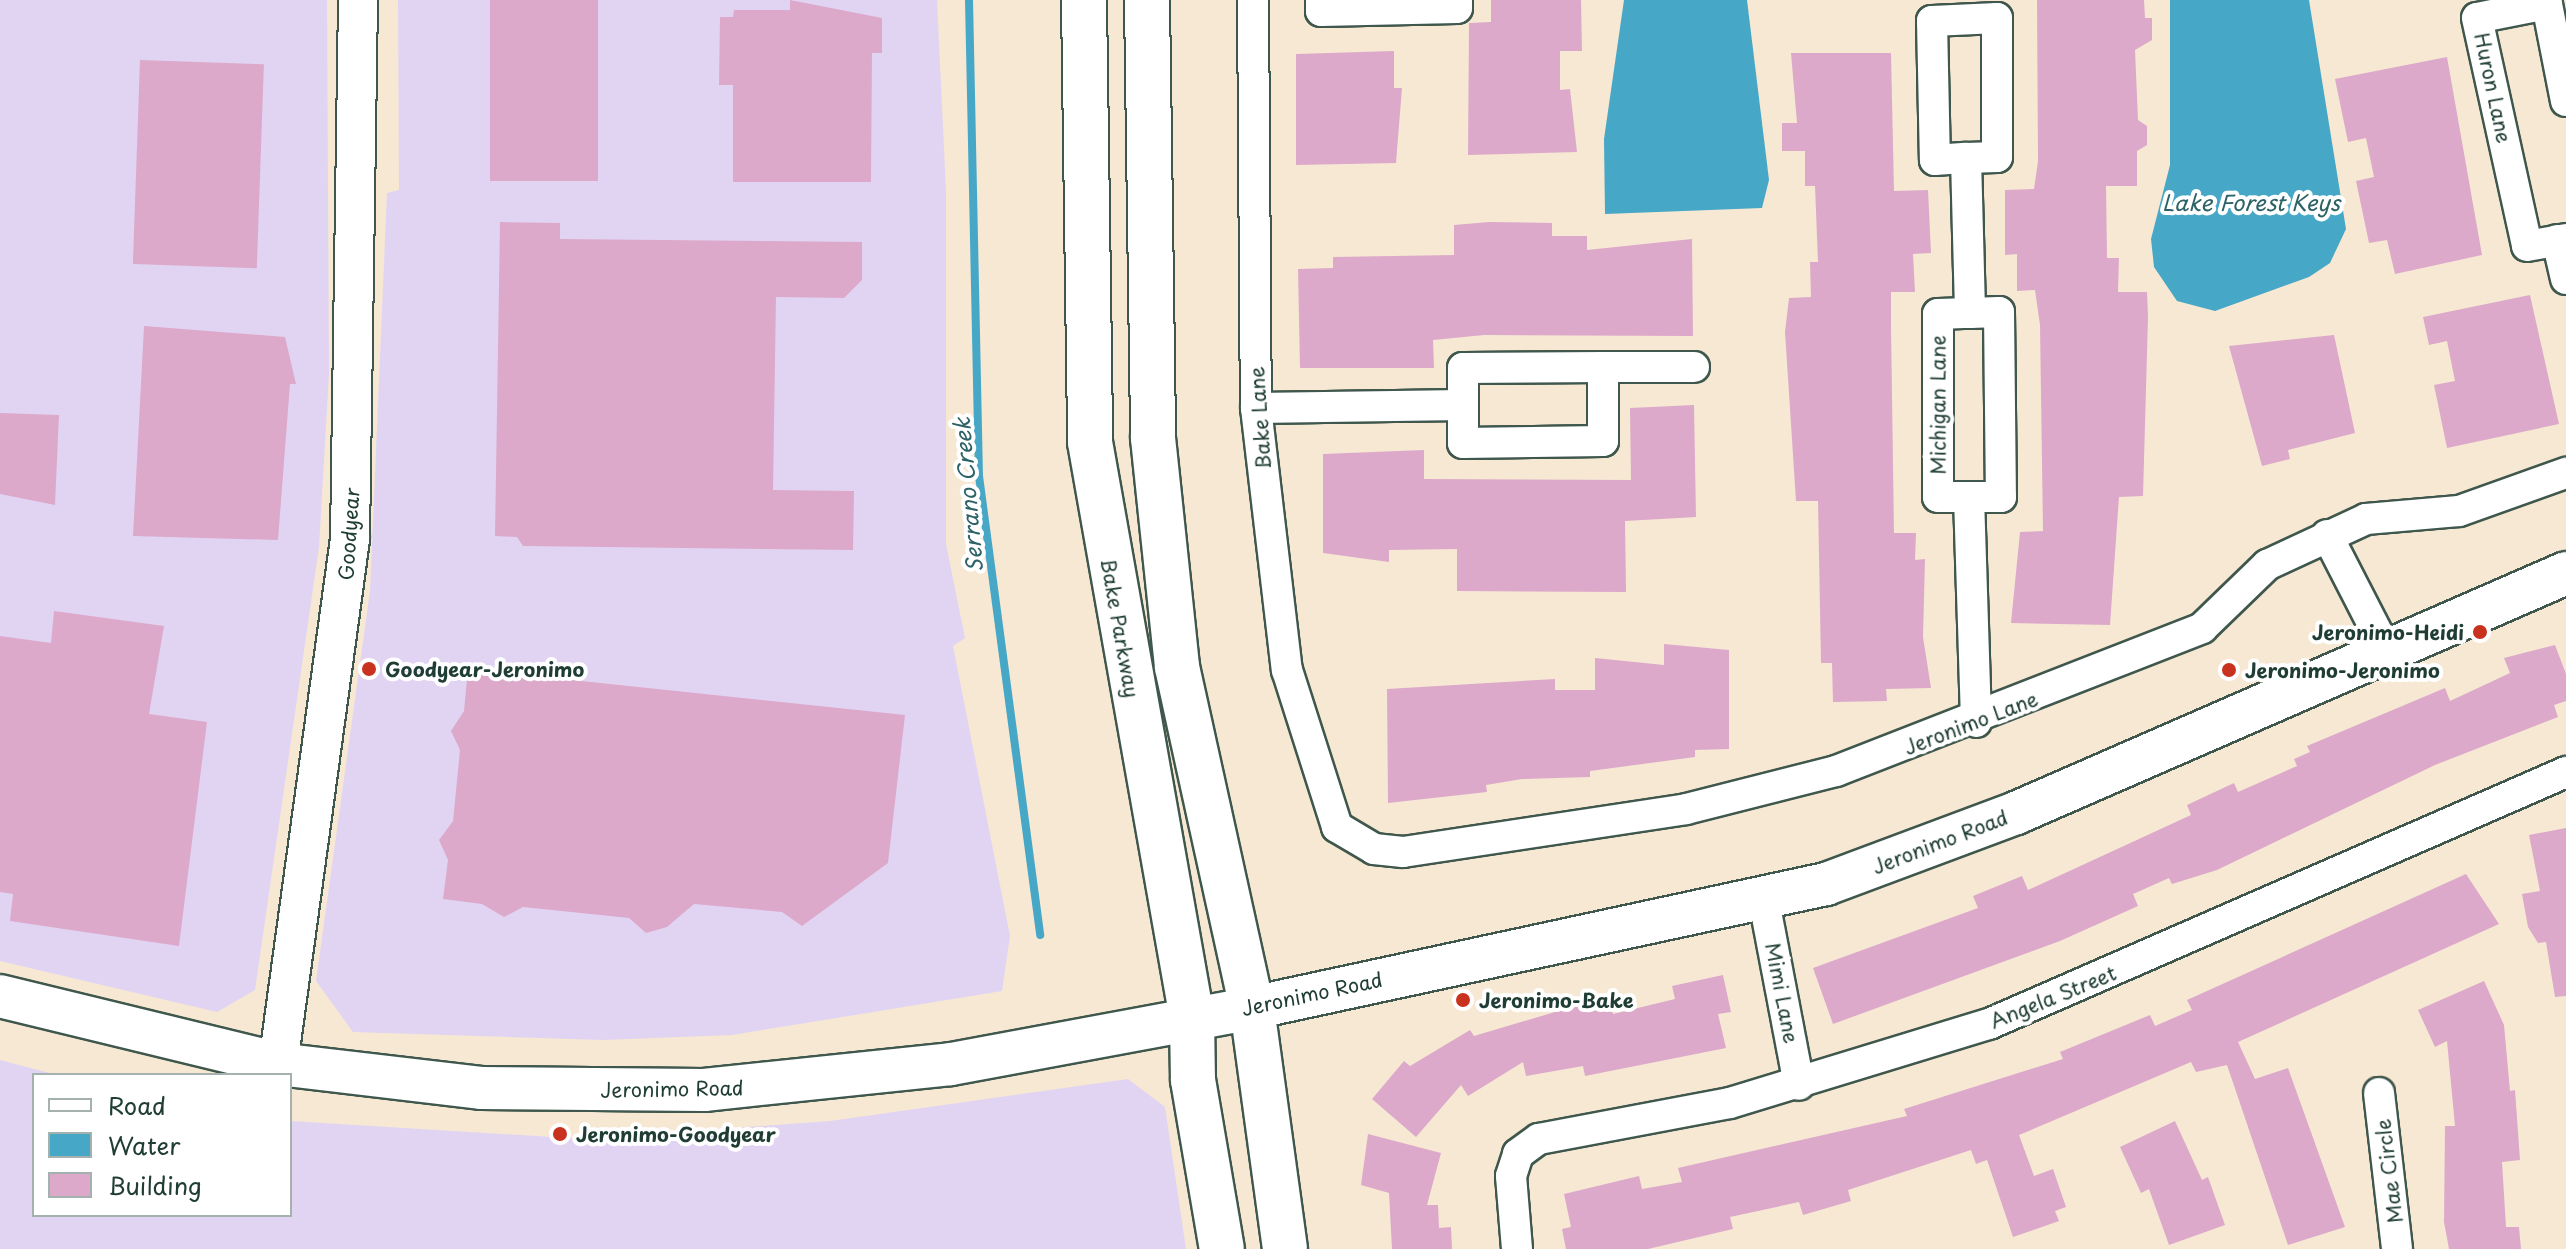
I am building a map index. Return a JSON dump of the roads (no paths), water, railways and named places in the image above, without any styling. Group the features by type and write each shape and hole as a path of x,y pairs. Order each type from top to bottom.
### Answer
{"main road":[{"name":"Bake Parkway","path":"1084,0 1090,442 1192,1018 1193,1080 1222,1249"},
{"path":"1147,0 1145,268 1154,453 1177,667 1252,1008 1285,1249"},
{"name":"Jeronimo Road","path":"0,996 278,1064 481,1088 704,1090 951,1064 1252,1008 1764,901 2016,813 2385,648 2566,573"}],"street":[{"name":"Goodyear","path":"278,1064 349,543 358,0"},
{"name":"Bake Lane","path":"1253,0 1256,408 1287,670 1337,827"},
{"path":"1321,0 1321,11 1457,8 1457,0"},
{"name":"Huron Lane","path":"2566,101 2547,4 2477,18 2527,246 2562,239 2566,279"},
{"path":"1997,18 1997,157 1966,158 1935,160 1932,21 1997,18"},
{"path":"1966,158 1970,313"},
{"name":"Michigan Lane","path":"1999,312 2001,497 1969,497 1938,497 1938,314 1999,312"},
{"path":"1603,367 1603,441 1463,443 1463,368 1603,367 1694,367"},
{"path":"1256,408 1463,405"},
{"name":"Jeronimo Lane","path":"1337,827 1374,849 1403,852 1686,809 1785,787 1976,722 2202,628 2267,565 2327,535 2379,514 2459,511 2566,473"},
{"name":"Michigan Lane","path":"1969,497 1976,722"},
{"path":"2327,535 2385,648"},
{"name":"Angela Street","path":"1517,1249 1510,1199 1518,1154 1561,1133 1799,1085 2094,981 2566,772"},
{"name":"Mimi Lane","path":"1764,901 1799,1085"},
{"name":"Mae Circle","path":"2379,1093 2397,1249"}],"water":[{"path":"1624,0 1747,0 1769,180 1762,208 1605,214 1604,139"},
{"name":"Lake Forest Keys","path":"2170,0 2309,0 2346,229 2330,263 2309,277 2215,311 2177,301 2154,267 2151,239 2170,165"}],"waterway":[{"name":"Serrano Creek","path":"969,0 979,476 1040,935"}],"place":[{"name":"Jeronimo-Heidi","path":"2480,632"},
{"name":"Goodyear-Jeronimo","path":"369,669"},
{"name":"Jeronimo-Jeronimo","path":"2229,670"},
{"name":"Jeronimo-Bake","path":"1463,1000"},
{"name":"Jeronimo-Goodyear","path":"560,1134"}]}
